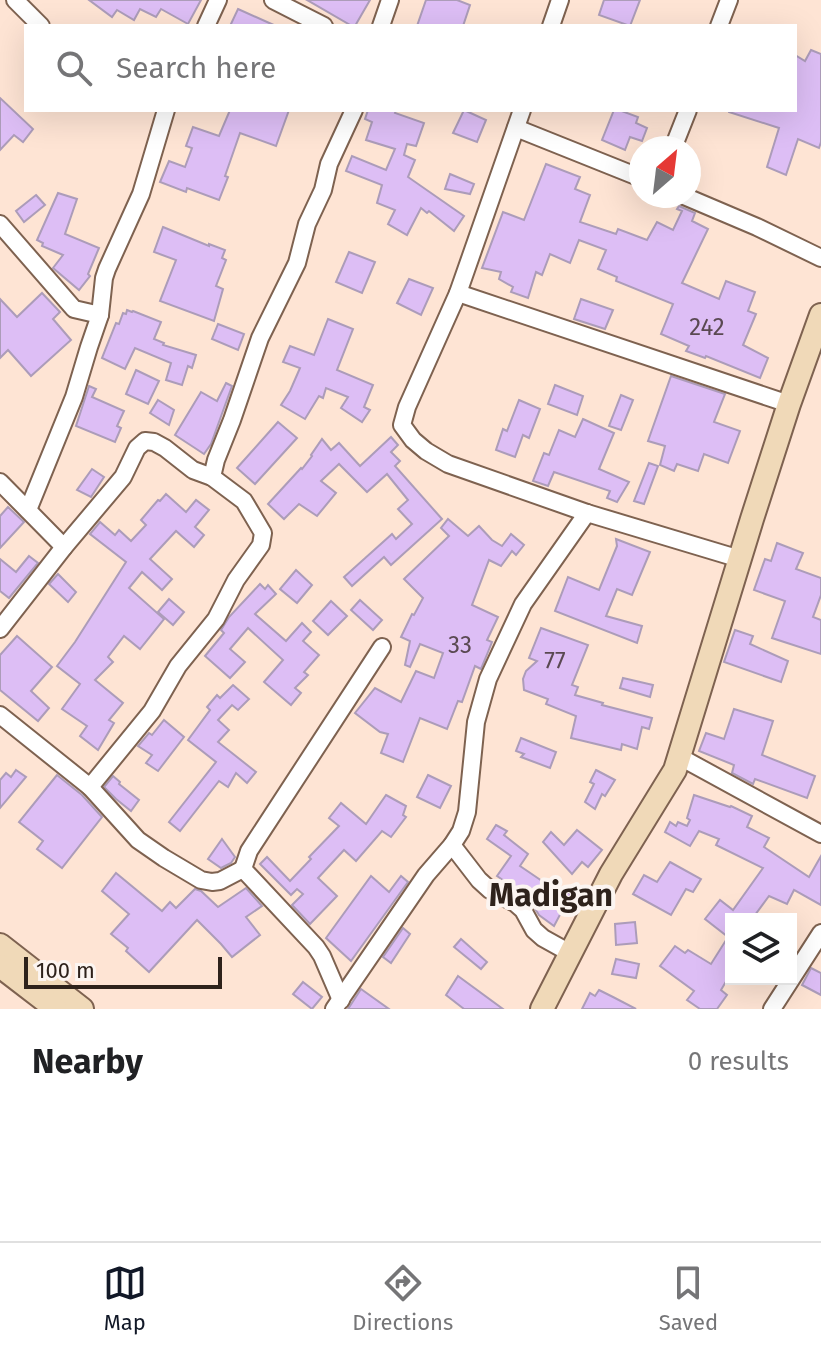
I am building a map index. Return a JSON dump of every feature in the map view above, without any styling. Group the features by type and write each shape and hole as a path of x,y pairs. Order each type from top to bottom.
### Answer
{"street":[{"path":"15,0 39,24"},
{"path":"207,24 218,0"},
{"path":"273,0 320,24"},
{"path":"382,24 390,0"},
{"path":"552,24 560,0"},
{"path":"720,24 729,0"},
{"path":"28,510 74,397 100,315 104,278 141,194 165,112"},
{"path":"212,477 260,338 297,263 307,224 323,190 329,164 353,112"},
{"path":"521,112 458,293 407,407 402,425 426,451 448,464 587,513 740,559"},
{"path":"678,136 687,112"},
{"path":"516,128 629,173"},
{"path":"701,203 821,258"},
{"path":"0,224 74,309 100,315"},
{"path":"458,293 789,404"},
{"path":"542,1009 611,874 666,788 680,757 789,404 821,317"},
{"path":"0,629 123,477 137,448 145,441 154,442 193,470 212,477 244,501 263,533 261,545 236,580 216,619 178,666 152,711 90,787"},
{"path":"0,482 64,547"},
{"path":"338,1004 426,875 461,831 467,812 476,722 488,679 523,604 587,513"},
{"path":"0,715 90,787 138,840 201,880 220,881 243,869 249,851 382,647"},
{"path":"680,757 821,834"},
{"path":"452,845 479,880 523,910 534,930 543,938 570,953"},
{"path":"243,869 316,947 338,1004"},
{"path":"772,1009 821,933"},
{"path":"0,945 82,1009"},
{"path":"0,966 56,1009"}],"building":[{"path":"89,0 201,0 188,24 161,9 156,17 140,9 134,20 117,10 112,17"},
{"path":"307,0 370,0 356,24 349,24"},
{"path":"426,0 457,0 470,5 464,24 418,24"},
{"path":"604,0 640,0 631,24 599,15"},
{"path":"238,9 272,24 231,24"},
{"path":"811,50 821,54 821,142 819,148 798,139 786,175 767,167 779,128 729,112 797,112 797,56 805,61"},
{"path":"0,98 33,129 23,142 14,135 0,150"},
{"path":"229,112 288,112 276,146 240,133 219,200 160,182 169,161 185,167 192,148 186,146 193,127 219,136"},
{"path":"367,112 395,112 424,123 416,146 407,144 404,155 415,160 408,177 464,216 454,231 421,208 407,235 388,224 395,210 377,203 382,185 346,171 352,156 386,170 395,149 366,140 372,122 365,119"},
{"path":"463,112 486,120 477,142 453,133"},
{"path":"613,112 638,117 636,123 647,128 644,136 629,136 625,150 602,140"},
{"path":"546,164 580,177 575,189 590,195 580,222 616,234 618,229 647,240 657,222 673,230 682,211 678,208 695,213 692,221 708,229 682,283 719,299 726,281 755,292 748,311 756,314 743,345 768,358 760,378 686,351 689,346 661,334 673,304 616,281 617,277 598,269 606,250 579,240 570,263 550,254 542,275 536,272 528,298 511,292 513,287 499,279 501,272 482,268 503,212 524,220"},
{"path":"450,174 474,184 470,194 445,189"},
{"path":"58,193 77,199 65,234 99,248 88,274 90,276 79,290 53,268 63,255 42,246 43,243 37,240"},
{"path":"36,195 45,205 24,222 16,211"},
{"path":"163,227 225,250 222,258 226,260 216,286 223,289 214,321 160,301 176,260 154,252"},
{"path":"349,252 375,262 362,293 336,282"},
{"path":"409,279 433,288 421,315 397,303"},
{"path":"42,293 60,312 53,319 71,340 31,376 8,350 0,358 0,299 17,317"},
{"path":"581,299 613,310 605,329 574,319"},
{"path":"127,310 161,322 154,339 163,345 196,355 192,368 188,366 182,385 166,380 171,363 135,348 125,369 102,358 116,323 119,324"},
{"path":"328,319 353,329 337,370 373,385 364,407 370,410 362,422 341,408 348,397 326,388 323,398 319,396 305,419 281,405 300,368 283,362 290,346 314,355"},
{"path":"218,324 244,334 238,350 212,339"},
{"path":"136,370 159,381 148,404 126,394"},
{"path":"671,376 725,394 714,422 740,431 728,463 704,454 698,471 677,464 674,471 660,465 665,446 648,441"},
{"path":"226,383 232,386 211,444 204,454 175,435 201,392 217,401"},
{"path":"555,385 583,396 577,415 548,404"},
{"path":"89,386 96,389 92,397 124,411 117,426 121,428 115,442 76,426"},
{"path":"621,395 633,400 621,430 609,426"},
{"path":"158,400 174,410 169,425 150,413"},
{"path":"519,400 540,409 529,438 523,435 515,457 496,450 503,429 507,431"},
{"path":"583,419 614,433 599,469 629,482 617,502 607,498 610,491 554,472 548,486 533,481 544,453 549,455 559,430 575,437"},
{"path":"278,422 297,438 255,484 237,468"},
{"path":"391,437 398,445 391,452 400,461 395,466 442,519 391,565 384,557 352,586 344,577 392,534 396,539 412,524 398,509 408,500 387,474 367,492 339,464 321,481 336,493 317,516 299,504 284,519 268,504 302,469 322,439 331,450 339,443 360,466"},
{"path":"649,463 658,466 644,504 634,501"},
{"path":"92,469 104,477 91,497 77,490"},
{"path":"166,494 186,512 196,500 209,510 195,527 204,535 194,547 176,531 150,559 172,579 162,590 142,572 129,588 164,619 140,649 124,636 108,657 113,662 95,680 123,703 109,720 114,723 98,750 80,736 87,726 62,709 80,684 57,666 126,562 90,534 100,522 115,535 119,530 131,541 146,525 141,520"},
{"path":"8,507 24,522 0,548 0,516"},
{"path":"448,519 468,536 479,526 502,546 511,534 524,545 516,555 512,551 501,566 489,560 472,605 498,617 487,640 492,642 481,669 475,666 462,702 458,701 447,729 420,718 403,762 381,753 388,734 380,732 355,713 375,688 401,702 416,671 434,678 443,653 420,644 410,667 405,665 410,641 401,637 423,598 404,579 449,536 441,528"},
{"path":"616,539 650,552 632,595 617,589 606,616 642,626 637,643 555,611 568,577 599,590 617,546"},
{"path":"777,543 803,553 796,569 821,578 821,595 813,617 821,620 821,654 772,638 785,601 754,590 765,559 771,561"},
{"path":"29,556 38,563 9,598 0,591 0,559 16,572"},
{"path":"296,570 312,585 297,603 280,589"},
{"path":"58,574 76,592 68,602 49,584"},
{"path":"260,584 265,589 268,585 276,594 255,614 286,641 302,623 311,632 303,641 319,655 304,672 308,675 295,688 301,693 291,705 264,682 283,660 248,628 230,649 245,662 230,678 205,656 224,633 221,630 229,617"},
{"path":"169,599 184,612 173,625 158,612"},
{"path":"360,600 382,620 373,630 351,610"},
{"path":"331,601 347,616 328,635 313,621"},
{"path":"541,628 588,645 572,685 578,687 575,695 652,718 649,729 642,727 637,749 622,744 621,750 571,738 576,716 546,704 548,699 524,690 526,671 537,661 529,658"},
{"path":"735,630 753,636 750,644 788,661 781,682 724,662"},
{"path":"17,636 52,667 31,691 49,708 38,721 0,690 0,655"},
{"path":"623,678 653,685 650,697 620,688"},
{"path":"233,685 249,699 238,710 232,705 218,720 229,730 218,742 256,772 247,783 236,773 228,787 219,781 180,831 169,822 216,762 188,740 210,710 207,707 217,695 220,698"},
{"path":"734,709 773,721 762,755 815,776 807,798 755,779 753,784 732,773 734,765 699,751 706,733 724,739"},
{"path":"164,720 184,737 158,771 146,763 152,755 138,746"},
{"path":"521,738 556,752 550,768 521,757 524,754 516,751"},
{"path":"16,770 26,777 0,808 0,780 6,773 11,777"},
{"path":"596,770 615,780 605,796 602,794 595,809 585,802 594,784 590,782"},
{"path":"57,775 82,795 102,817 62,868 37,849 43,841 19,822"},
{"path":"428,775 451,786 440,808 417,797"},
{"path":"113,776 139,800 131,811 104,787"},
{"path":"386,795 406,806 403,815 406,817 391,837 382,831 356,861 344,850 318,878 337,896 310,924 292,905 303,894 297,889 291,895 260,864 267,857 290,881 339,826 329,818 341,803 366,824"},
{"path":"694,795 752,816 747,827 769,838 764,847 809,877 821,856 821,905 794,890 787,904 769,896 756,913 725,913 725,935 705,919 720,900 733,910 763,868 716,845 719,839 699,831 690,846 665,832 670,822 676,826 678,822 687,826 690,820 687,818"},
{"path":"496,825 507,831 504,835 528,854 520,866 545,883 546,880 571,894 554,926 539,915 519,891 497,876 511,856 487,839"},
{"path":"577,830 602,850 588,867 582,862 572,874 543,842 551,832 564,845"},
{"path":"222,839 235,857 221,868 208,859"},
{"path":"670,862 701,879 693,892 686,889 671,915 633,894 644,875 657,882"},
{"path":"116,873 162,911 170,902 176,908 195,889 218,907 246,888 262,906 246,917 260,935 232,957 197,920 149,972 111,934 129,914 102,891"},
{"path":"371,876 389,892 401,876 408,882 351,961 326,938"},
{"path":"635,922 637,943 616,945 615,924"},
{"path":"403,928 410,934 391,963 383,957"},
{"path":"461,939 487,962 481,969 454,947"},
{"path":"725,942 725,983 721,990 727,995 717,1009 700,1009 687,1000 694,991 660,966 675,946 711,964"},
{"path":"616,959 639,964 636,978 612,974"},
{"path":"811,968 821,973 821,995 802,985"},
{"path":"458,976 503,1009 464,1009 446,995"},
{"path":"303,982 322,997 312,1009 293,994"},
{"path":"361,989 389,1009 348,1009"},
{"path":"599,990 636,1009 582,1009 590,993 595,996"}],"district":[{"name":"Madigan","path":"551,895"}]}
